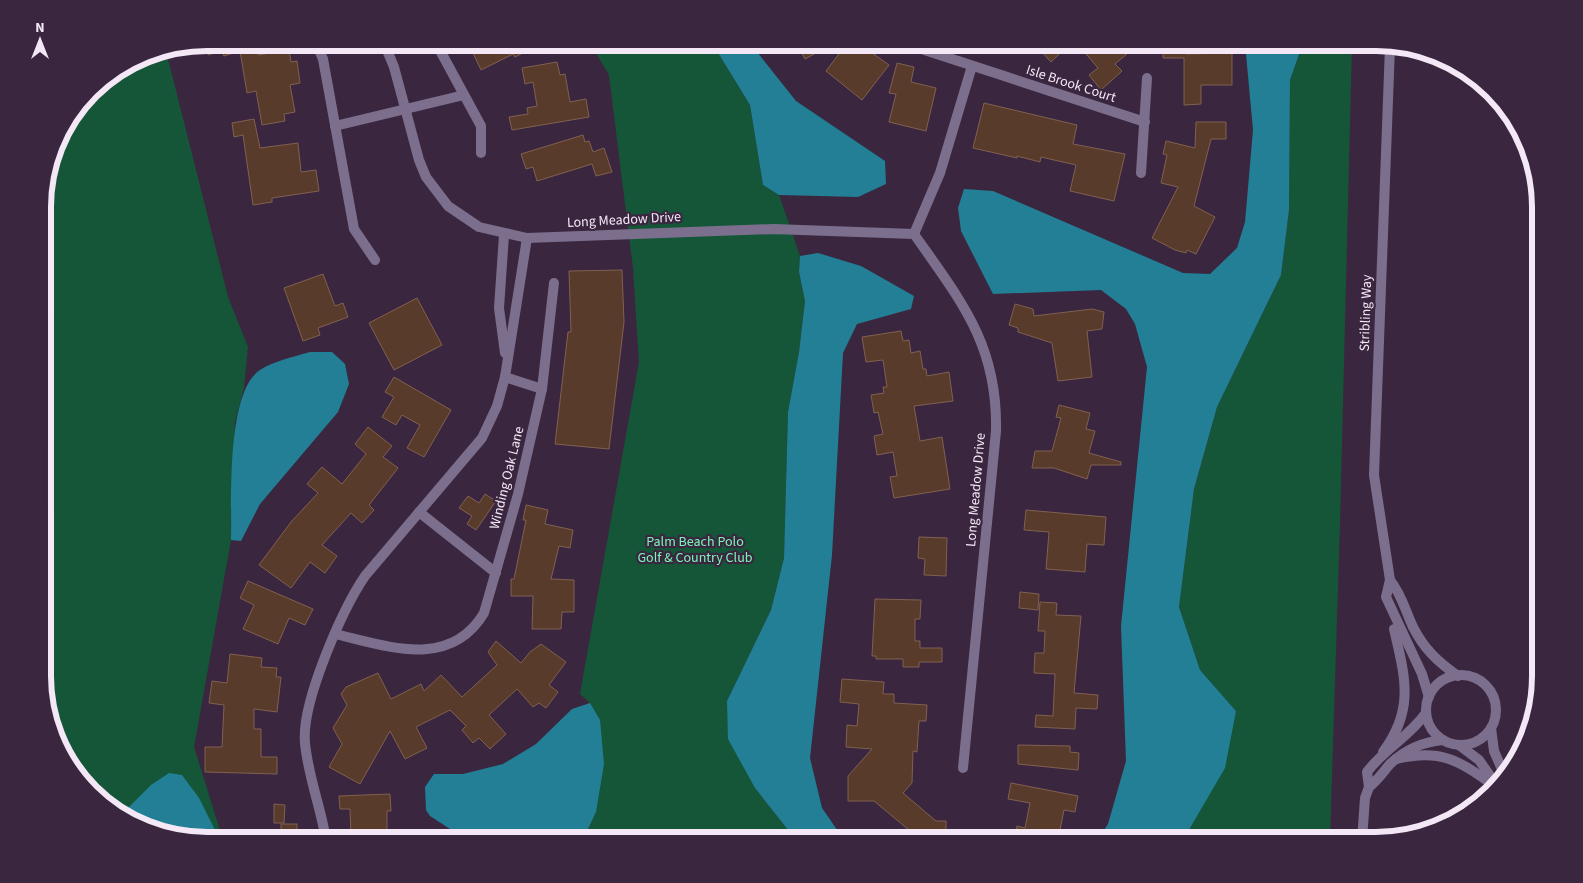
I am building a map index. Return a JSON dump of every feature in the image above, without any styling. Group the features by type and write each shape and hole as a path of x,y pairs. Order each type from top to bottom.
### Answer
{"street":[{"name":"Isle Brook Court","path":"930,51 1145,122"},
{"path":"320,52 323,59 354,229 375,260"},
{"name":"Long Meadow Drive","path":"388,52 394,67 419,160 436,193 463,218 479,227 504,235 526,238 773,229 914,234 973,322 990,366 995,393 996,431 963,768"},
{"path":"441,52 480,126 481,153"},
{"name":"Stribling Way","path":"1390,52 1374,475 1390,580 1386,597 1422,674 1429,697"},
{"path":"914,234 940,174 972,66"},
{"path":"1141,173 1147,78"},
{"path":"335,126 406,111 464,95"},
{"name":"Winding Oak Lane","path":"324,832 305,743 305,724 312,696 335,634 352,596 365,576 482,438 497,406 506,377 498,308 504,235"},
{"name":"Winding Oak Lane","path":"506,364 526,238"},
{"name":"Winding Oak Lane","path":"335,634 382,645 419,650 445,647 461,640 480,621 484,614 518,494 542,389 554,283"},
{"path":"506,377 542,389"},
{"path":"418,512 496,573"},
{"name":"Stribling Way","path":"1390,580 1401,594 1413,625 1425,647 1434,658 1458,676"},
{"path":"1362,831 1364,798 1368,787 1367,772 1398,730 1406,703 1406,692 1389,606"},
{"path":"1383,752 1403,739 1426,714 1429,697 1442,681 1458,676 1475,679 1488,689 1495,704 1496,712 1491,728 1494,751 1501,767"},
{"path":"1426,714 1434,732 1443,740 1459,745 1479,760 1493,779"},
{"path":"1459,745 1479,740 1491,728"},
{"path":"1368,787 1377,781 1396,759 1416,745 1443,740"},
{"path":"1396,759 1419,754 1437,755 1467,768 1489,783"}],"green space":[{"path":"1300,51 1352,51 1330,831 1187,831 1236,711 1200,670 1179,607 1194,489 1217,407 1281,275 1289,210 1290,80"},
{"name":"Palm Beach Polo Golf & Country Club","path":"595,52 717,52 750,105 763,185 779,195 800,256 799,272 805,301 799,352 788,412 784,558 771,610 727,701 755,788 789,832 587,832 596,812 590,703 580,694 639,362 633,268 609,75"},
{"path":"167,57 228,297 248,347 244,388 235,422 231,540 194,747 221,832 177,829 157,823 138,816 104,793 90,779 67,745 54,706 51,676 53,187 57,167 67,138 90,104 104,90 129,72"}],"water":[{"path":"1246,51 1300,51 1290,80 1289,210 1281,275 1217,407 1194,489 1179,607 1200,670 1236,711 1225,768 1188,831 1103,831 1108,824 1126,761 1121,626 1147,367 1135,324 1126,309 1101,290 993,294 961,231 958,208 964,189 993,191 1183,273 1210,274 1237,248 1245,222 1253,130"},
{"path":"717,52 757,52 796,101 885,161 886,184 858,197 779,195 763,185 750,105"},
{"path":"818,253 861,266 914,296 911,309 857,324 843,353 832,555 810,758 822,808 838,831 789,832 755,788 728,739 727,701 771,610 784,558 788,412 799,352 805,301 799,272 800,256"},
{"path":"310,352 332,352 345,364 349,384 338,412 260,504 241,541 231,540 233,449 241,400 249,382 260,370 277,362"},
{"path":"590,703 600,720 604,764 596,812 587,832 454,832 430,816 426,810 425,787 434,774 463,774 503,764 536,744 572,709"},
{"path":"169,773 182,775 199,798 216,832 177,829 138,816 127,809 151,785"}],"building":[{"path":"801,51 819,51 805,59"},
{"path":"841,51 870,51 889,65 862,100 826,71"},
{"path":"1041,51 1062,51 1051,62"},
{"path":"1084,51 1130,51 1115,64 1122,71 1101,90 1089,75 1098,68"},
{"path":"1163,51 1186,51 1186,54 1232,53 1232,85 1201,85 1201,104 1184,105 1184,58 1163,58"},
{"path":"207,52 219,52 208,55"},
{"path":"222,52 237,52 224,56"},
{"path":"240,52 257,52 258,55 289,52 291,62 297,61 300,83 290,85 295,112 284,114 285,121 262,125 256,91 247,93"},
{"path":"472,52 525,52 515,57 513,54 481,70"},
{"path":"557,62 560,75 565,74 570,102 586,99 589,117 512,130 509,117 528,114 527,108 537,106 533,82 525,84 522,68"},
{"path":"897,63 914,67 911,82 936,88 926,131 889,122 896,94 889,93"},
{"path":"984,103 1077,125 1073,144 1125,154 1114,201 1070,191 1076,165 1041,157 1040,162 973,148"},
{"path":"254,119 260,148 298,143 301,172 316,170 319,191 272,198 272,202 253,205 243,135 234,137 232,123"},
{"path":"1196,122 1226,122 1226,139 1211,139 1194,206 1215,217 1196,254 1187,250 1186,253 1175,250 1152,238 1178,187 1161,183 1167,155 1163,154 1166,141 1195,148"},
{"path":"583,135 585,142 589,141 593,152 604,148 612,172 596,176 592,164 537,181 533,167 526,169 521,154"},
{"path":"622,270 624,322 609,449 555,444 568,332 571,332 569,271"},
{"path":"323,274 335,306 343,303 348,317 318,328 320,335 303,341 284,288"},
{"path":"417,298 442,345 394,370 369,323"},
{"path":"1015,304 1033,309 1034,316 1092,309 1104,312 1102,329 1087,331 1092,377 1058,381 1052,343 1018,332 1018,328 1009,325"},
{"path":"901,331 903,341 909,340 911,353 920,351 923,369 926,369 927,376 949,372 953,401 914,406 920,441 942,437 950,489 894,498 890,477 897,476 893,452 877,455 874,436 883,434 878,412 874,413 871,395 884,393 883,387 887,387 883,360 866,362 862,337"},
{"path":"394,377 451,410 424,457 407,448 420,425 402,415 396,425 382,417 394,397 385,392"},
{"path":"1059,405 1090,413 1086,429 1095,431 1089,453 1121,462 1121,465 1091,465 1087,479 1054,468 1032,468 1035,451 1052,451 1061,418 1056,417"},
{"path":"368,427 392,446 383,457 398,468 369,505 374,510 362,523 351,513 322,545 337,556 325,573 310,562 291,588 259,565 291,522 318,493 307,484 322,467 342,484 366,454 355,444"},
{"path":"485,494 496,501 476,530 467,524 472,516 459,508 468,496 479,503"},
{"path":"526,505 548,510 545,524 573,530 570,548 559,546 551,579 574,580 574,612 562,612 561,629 532,629 533,596 511,596 511,579 514,579 526,520 523,520"},
{"path":"1026,510 1106,517 1104,545 1087,544 1085,572 1046,569 1049,532 1024,530"},
{"path":"919,537 947,538 946,576 924,575 925,559 918,558"},
{"path":"248,581 313,609 305,625 289,618 278,644 243,629 254,605 240,598"},
{"path":"1020,592 1039,594 1038,610 1019,608"},
{"path":"875,599 921,600 920,619 915,619 915,641 920,641 920,648 942,648 942,662 919,662 919,667 903,667 903,659 876,659 876,656 872,656"},
{"path":"1040,602 1057,603 1056,615 1081,616 1074,693 1098,695 1097,709 1076,708 1075,729 1035,727 1036,715 1053,716 1055,674 1034,673 1035,653 1044,653 1045,631 1038,631"},
{"path":"496,641 521,663 530,652 541,644 566,662 549,685 558,692 546,708 539,703 533,707 517,689 489,715 506,734 490,749 479,738 473,743 462,730 466,726 450,710 416,727 427,748 405,759 390,731 360,784 329,767 342,744 333,728 347,705 341,694 346,687 378,673 391,699 421,684 424,691 441,675 462,697 497,665 488,652"},
{"path":"230,654 262,658 261,667 277,668 276,677 281,677 277,712 254,709 254,729 261,729 261,757 277,757 277,774 205,772 205,747 222,747 224,705 209,703 212,681 227,683"},
{"path":"842,679 884,682 883,694 894,694 894,703 927,705 926,721 919,721 917,752 913,751 912,783 903,793 936,821 946,821 946,831 911,831 874,801 848,801 848,776 872,749 846,747 847,725 857,726 859,704 840,702"},
{"path":"1018,745 1070,746 1070,752 1079,753 1078,770 1018,764"},
{"path":"1011,783 1078,796 1075,812 1064,810 1060,830 1065,831 1016,831 1017,826 1025,828 1030,803 1008,799"},
{"path":"390,794 391,811 387,811 387,832 351,832 350,809 340,809 339,796"},
{"path":"274,804 285,805 284,823 274,823"},
{"path":"281,824 297,824 297,832 281,832"}]}
